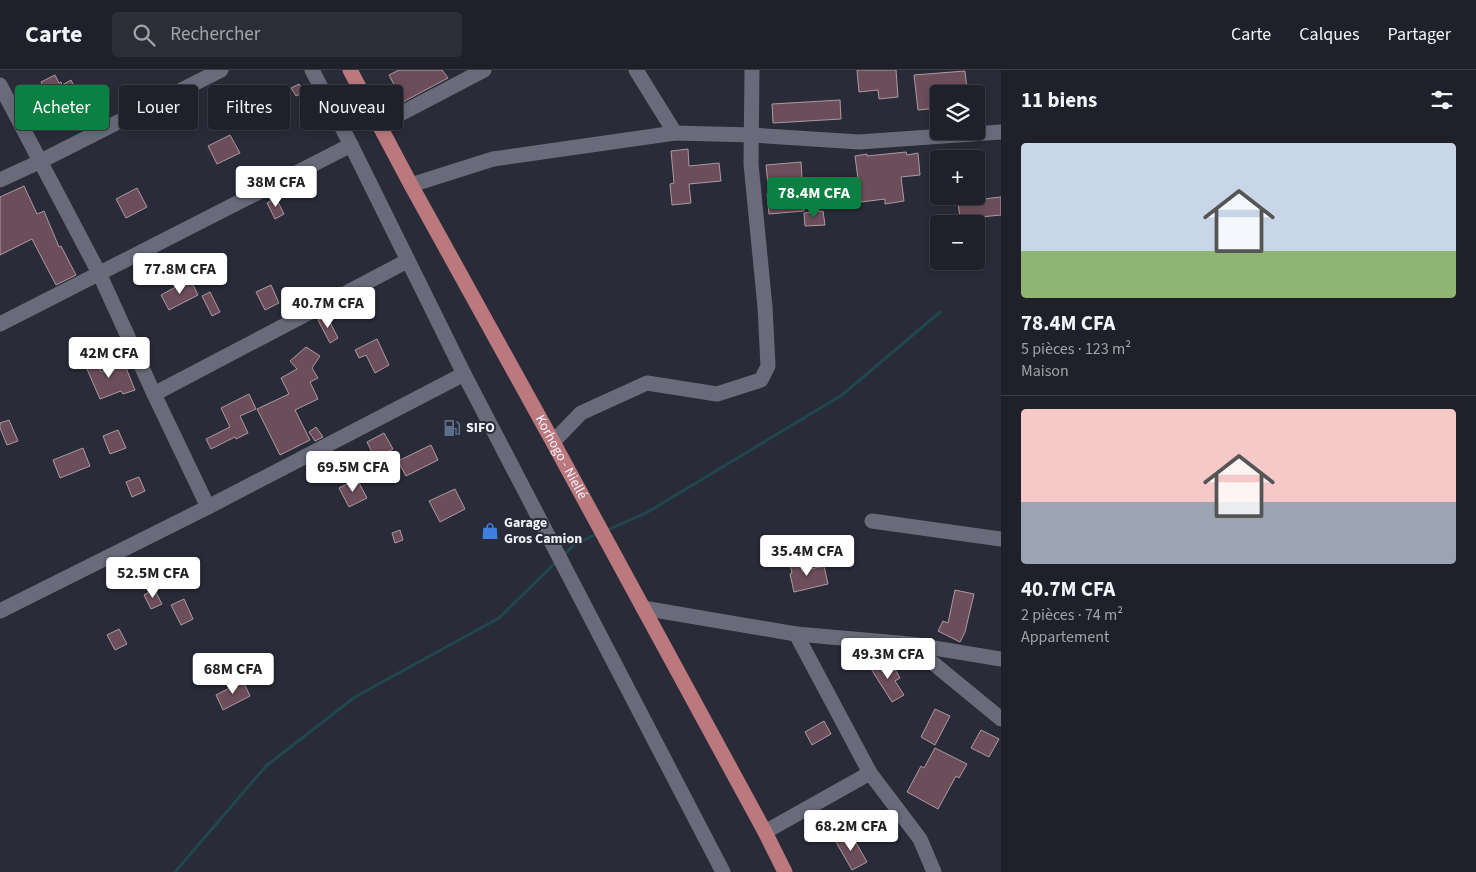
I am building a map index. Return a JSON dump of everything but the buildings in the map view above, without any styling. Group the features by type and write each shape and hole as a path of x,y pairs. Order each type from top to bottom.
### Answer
{"main road":[{"name":"Korhogo - Niellé","path":"350,70 358,85"},
{"name":"Korhogo - Niellé","path":"382,130 786,872"}],"street":[{"path":"0,180 221,70"},
{"path":"312,70 464,374 724,872"},
{"path":"403,112 484,70"},
{"path":"636,70 675,133"},
{"path":"553,442 581,413 647,383 717,394 761,380 768,366 765,307 751,164 752,70"},
{"path":"0,85 99,273 208,507"},
{"path":"411,185 493,159 675,133 752,135 859,142 1001,132"},
{"path":"0,324 351,145"},
{"path":"154,394 408,260"},
{"path":"0,611 208,507 464,374"},
{"path":"872,521 1001,539"},
{"path":"643,608 796,634 910,644 1001,659"},
{"path":"796,634 870,774 920,839 934,872"},
{"path":"910,644 1001,719"},
{"path":"765,832 870,774"}],"waterway":[{"path":"605,531 646,513 842,395 940,312"},
{"path":"563,556 575,544 597,534"},
{"path":"175,872 266,766 355,697 499,618 556,562"}],"place":[{"name":"SIFO","path":"452,428"},
{"name":"Garage Gros Camion","path":"490,531"}]}
